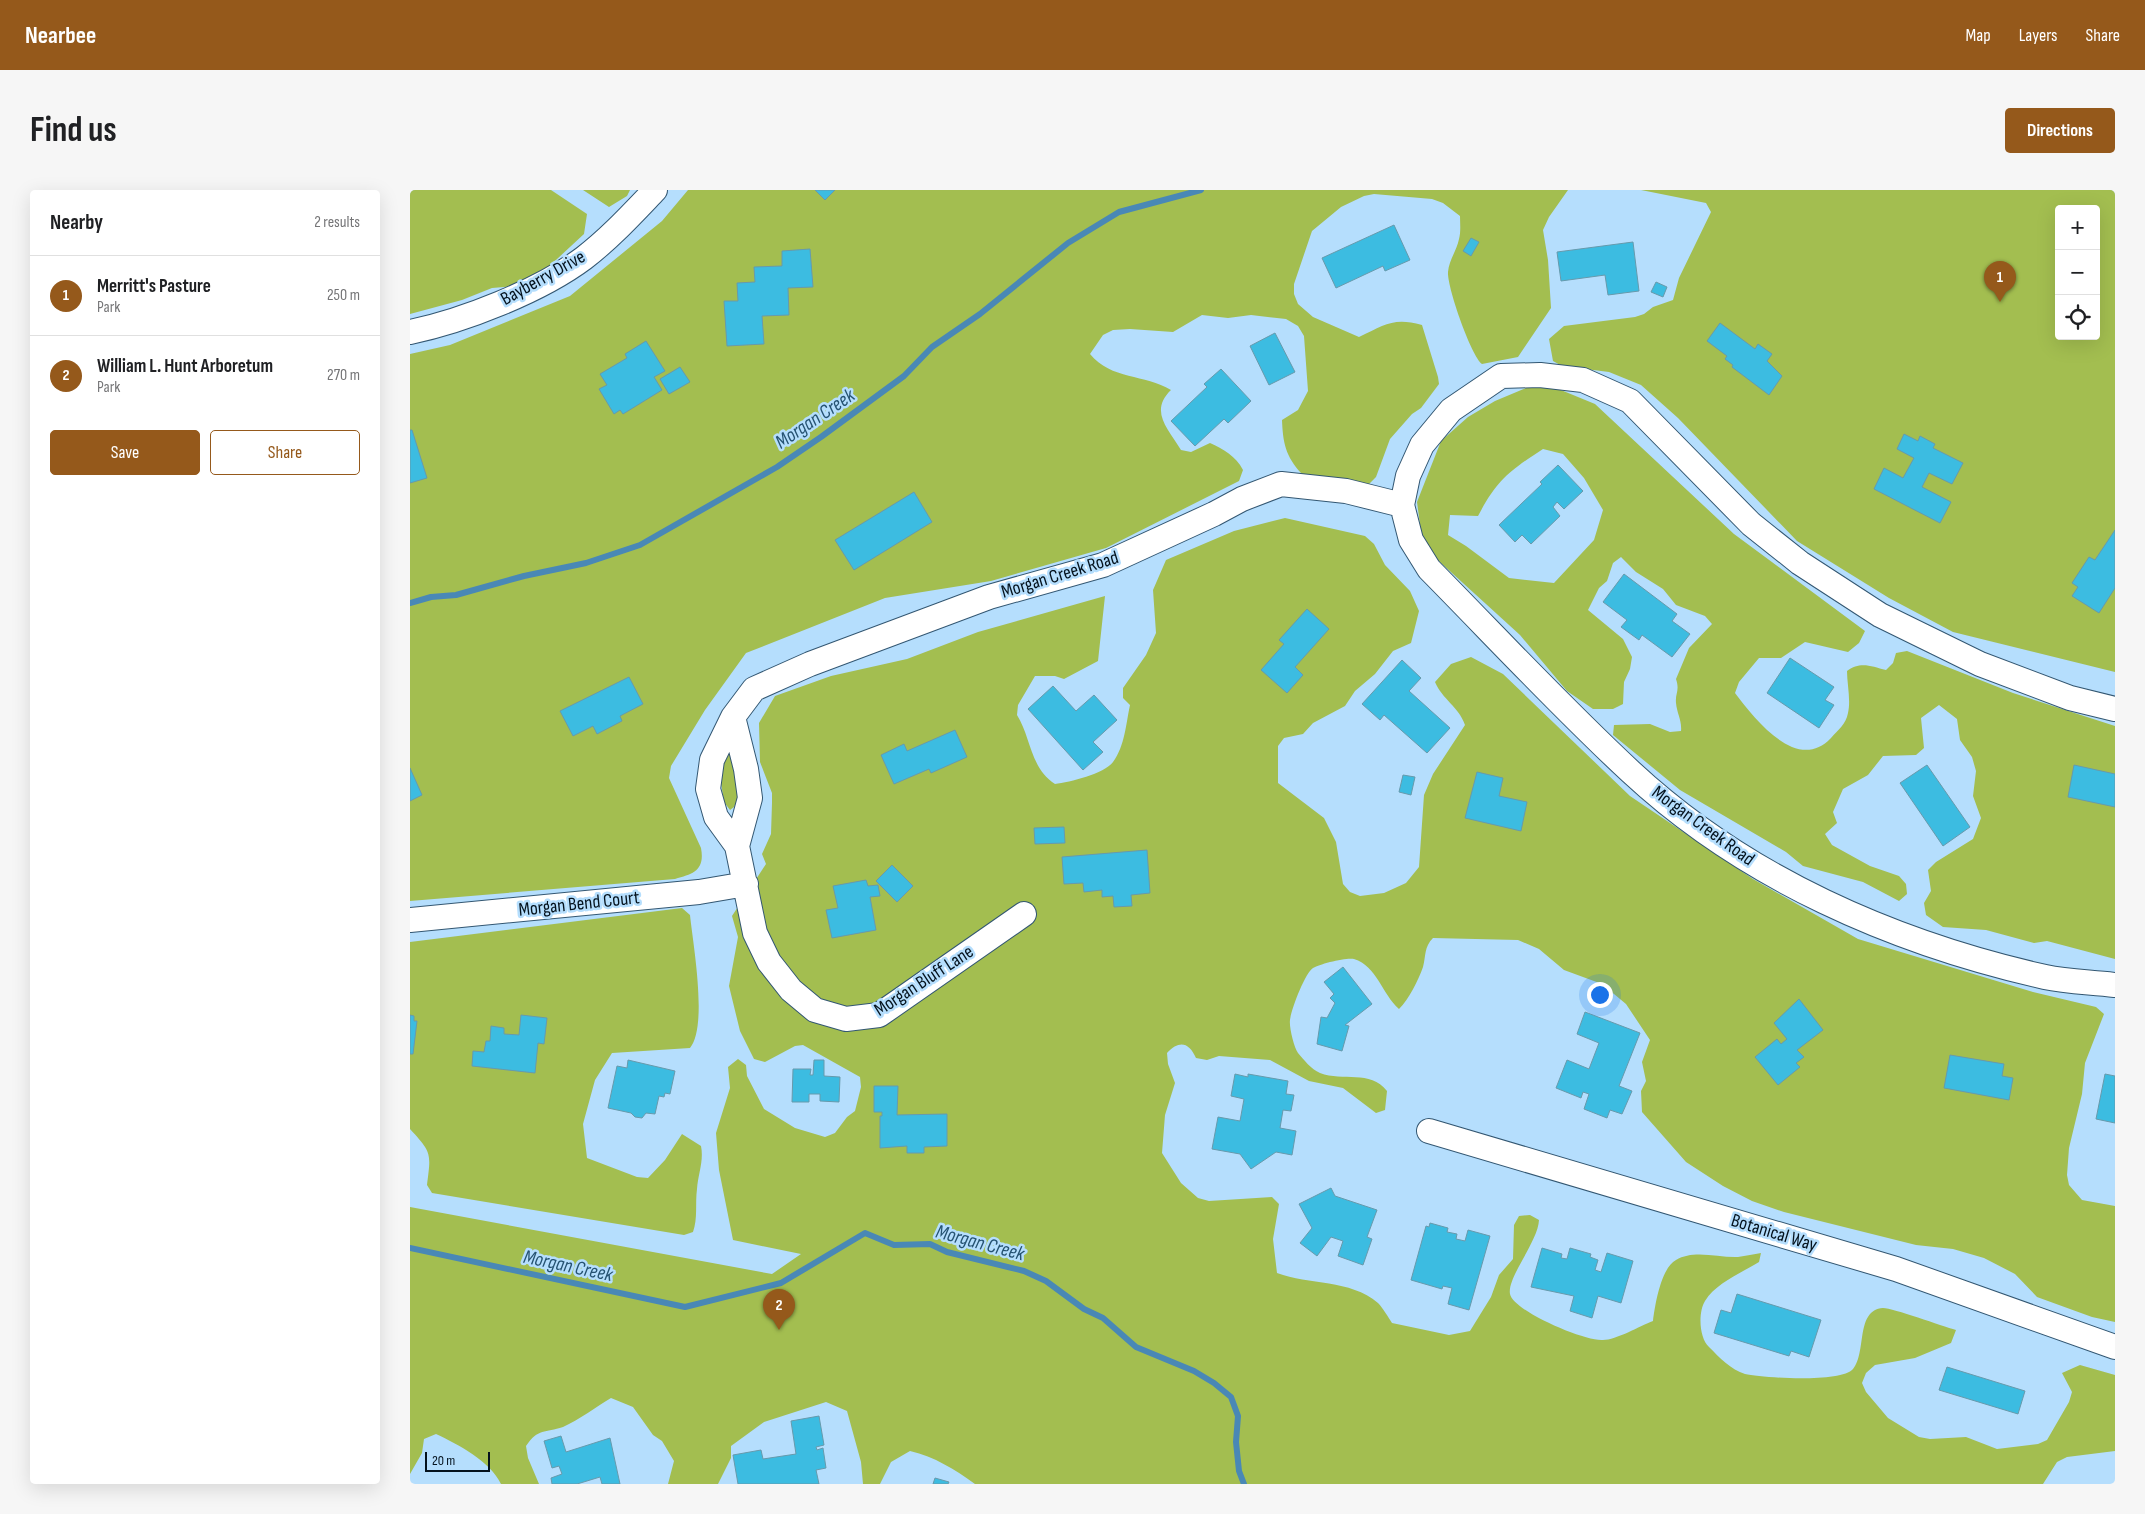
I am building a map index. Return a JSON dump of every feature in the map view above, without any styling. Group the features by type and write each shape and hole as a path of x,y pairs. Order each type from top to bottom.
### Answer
{"street":[{"name":"Bayberry Drive","path":"410,332 463,318 544,281 582,259 616,231 655,190"},
{"name":"Morgan Creek Road","path":"2115,709 2070,698 1980,664 1880,615 1800,562 1752,524 1630,401 1584,380 1540,375 1501,376 1451,410 1422,445 1408,476 1402,505 1411,540 1429,570 1631,773 1681,813 1734,851 1801,890 1863,920 1901,935 2047,977 2115,985"},
{"name":"Morgan Creek Road","path":"746,884 738,846 716,817 708,789 712,760 732,717 754,689 810,664 989,597 1103,565 1214,514 1242,499 1281,484 1346,491 1402,505"},
{"name":"Morgan Creek Road","path":"732,717 746,769 750,798 738,846"},
{"name":"Morgan Bluff Lane","path":"746,884 755,932 770,962 802,1001 823,1014 846,1020 879,1016 1024,914"},
{"name":"Morgan Bend Court","path":"410,920 699,892 746,884"},
{"name":"Botanical Way","path":"1429,1131 1896,1269 2115,1347"}],"green space":[{"path":"410,190 551,190 587,214 584,234 529,285 492,288 462,300 410,314"},
{"path":"583,190 630,190 627,196 609,207"},
{"path":"688,190 1568,190 1549,217 1543,230 1548,260 1551,308 1518,357 1482,364 1466,335 1455,305 1449,280 1448,272 1451,259 1460,236 1460,216 1443,203 1432,199 1374,194 1364,196 1341,207 1312,231 1294,284 1294,294 1298,304 1313,317 1359,337 1396,322 1422,325 1438,377 1439,384 1421,408 1412,414 1390,439 1376,477 1367,486 1302,474 1288,455 1284,442 1282,420 1298,410 1308,391 1304,336 1298,326 1286,319 1251,315 1228,318 1202,315 1173,332 1130,329 1113,330 1103,335 1090,354 1098,362 1118,373 1150,381 1171,390 1161,405 1161,413 1166,427 1181,450 1191,452 1210,443 1220,448 1233,457 1243,470 1239,481 1106,548 991,581 885,598 746,653 705,710 671,766 669,778 701,848 700,866 693,873 675,879 410,901 410,354 450,345 570,296 662,221"},
{"path":"1641,190 2115,190 2115,672 1953,632 1889,598 1797,541 1678,418 1641,385 1609,372 1562,366 1553,361 1549,339 1564,326 1635,317 1644,314 1653,307 1673,300 1679,278 1711,212 1706,203"},
{"path":"1526,388 1556,388 1595,404 1734,534 1865,631 1859,643 1848,652 1805,642 1781,658 1759,658 1739,682 1735,693 1743,704 1765,728 1778,739 1791,746 1804,750 1818,747 1831,738 1841,727 1847,717 1849,708 1847,671 1861,665 1886,670 1893,663 1896,653 1907,651 2013,693 2115,726 2115,959 2047,941 2034,943 1986,930 1943,927 1926,915 1924,903 1931,891 1928,870 1936,862 1973,839 1981,818 1973,796 1976,771 1972,757 1960,740 1957,719 1939,705 1921,718 1924,748 1916,755 1883,756 1868,775 1843,789 1833,812 1837,823 1825,834 1832,845 1870,866 1899,876 1906,884 1907,894 1899,901 1863,882 1803,866 1786,852 1680,790 1613,735 1614,725 1650,724 1670,732 1681,731 1676,703 1678,686 1676,679 1689,648 1712,624 1705,616 1676,605 1663,589 1636,572 1621,557 1613,563 1607,581 1599,588 1588,610 1623,639 1632,657 1630,669 1624,682 1623,704 1613,709 1593,709 1567,691 1520,635 1430,553 1421,532 1417,502 1441,441 1468,417 1495,401","holes":["1543,449 1563,454 1584,478 1603,510 1594,540 1554,583 1509,578 1448,535 1450,515 1478,516 1491,493 1505,477 1521,464"]},
{"path":"1285,518 1365,536 1374,544 1385,565 1410,591 1419,611 1411,643 1393,651 1375,674 1355,691 1345,706 1313,723 1303,734 1284,738 1278,746 1278,783 1324,818 1336,842 1343,884 1350,892 1360,896 1384,893 1406,883 1419,867 1424,795 1433,774 1465,725 1459,713 1435,682 1451,664 1471,657 1503,674 1630,796 1753,879 1858,939 2033,992 2096,1007 2104,1014 2085,1063 2082,1094 2069,1148 2067,1175 2069,1185 2082,1200 2115,1206 2115,1322 2092,1317 2037,1297 2015,1274 1984,1258 1953,1249 1916,1245 1784,1212 1752,1201 1723,1186 1686,1162 1642,1112 1641,1091 1646,1081 1642,1062 1650,1040 1626,1004 1602,984 1564,970 1539,949 1518,940 1433,938 1427,948 1423,967 1416,984 1399,1009 1374,974 1362,963 1354,959 1345,959 1316,966 1310,971 1299,992 1290,1020 1296,1050 1308,1064 1320,1073 1338,1077 1364,1078 1380,1084 1387,1091 1385,1110 1376,1113 1343,1088 1309,1081 1270,1060 1219,1056 1207,1060 1196,1058 1187,1046 1180,1045 1171,1049 1167,1053 1168,1064 1175,1083 1165,1115 1162,1153 1181,1183 1198,1198 1209,1201 1272,1197 1279,1204 1273,1239 1277,1273 1355,1290 1367,1295 1378,1303 1392,1323 1449,1335 1470,1331 1491,1297 1499,1275 1513,1259 1514,1225 1519,1216 1530,1215 1539,1220 1534,1238 1510,1287 1510,1294 1514,1301 1536,1317 1567,1331 1594,1339 1614,1338 1653,1321 1657,1297 1666,1271 1676,1260 1699,1254 1738,1257 1761,1253 1759,1262 1729,1279 1716,1289 1705,1301 1701,1312 1703,1338 1721,1359 1735,1370 1745,1374 1784,1378 1818,1378 1846,1373 1853,1369 1857,1362 1868,1316 1874,1311 1883,1308 1888,1309 1956,1330 1951,1343 1915,1358 1875,1365 1866,1373 1862,1383 1866,1392 1888,1418 1919,1437 1930,1439 1966,1437 1997,1449 2038,1444 2047,1440 2069,1402 2072,1392 2062,1373 2080,1365 2115,1375 2115,1451 2067,1457 2057,1462 2043,1484 975,1484 944,1464 910,1451 891,1462 880,1484 863,1484 861,1462 847,1411 826,1402 764,1422 731,1446 731,1458 718,1484 668,1484 674,1461 662,1441 653,1435 633,1407 611,1398 569,1424 542,1432 530,1440 526,1446 528,1458 539,1484 501,1484 489,1468 473,1454 436,1434 424,1439 422,1453 410,1474 410,1207 772,1274 801,1254 733,1240 719,1170 716,1133 730,1088 728,1067 738,1059 746,1065 747,1076 764,1109 795,1128 825,1137 835,1133 847,1117 855,1111 861,1087 860,1077 803,1045 795,1046 765,1062 754,1059 740,1031 729,986 738,937 732,916 766,864 762,854 771,834 772,793 760,762 759,723 775,696 831,676 907,659 978,632 1105,596 1098,661 1064,679 1055,676 1035,676 1018,705 1017,715 1040,770 1055,784 1086,777 1109,766 1120,749 1130,705 1123,698 1123,688 1146,655 1156,633 1153,590 1166,560 1234,531"},
{"path":"729,751 743,772 744,778 739,797 734,807 730,810 724,802 719,770"},
{"path":"682,908 690,915 698,984 698,1022 695,1037 690,1048 612,1053 595,1080 583,1124 587,1158 637,1177 648,1178 665,1160 682,1134 701,1146 702,1152 693,1232 684,1235 432,1193 427,1185 428,1154 422,1143 410,1129 410,942"}],"building":[{"path":"815,190 835,190 825,200"},
{"path":"1394,225 1410,260 1385,271 1383,266 1336,288 1322,258"},
{"path":"1471,238 1479,242 1471,256 1463,251"},
{"path":"1633,242 1639,291 1608,295 1605,275 1561,281 1557,252"},
{"path":"810,249 813,287 788,288 789,315 762,316 764,344 727,346 724,301 738,301 737,283 755,282 754,267 782,266 782,251"},
{"path":"1656,282 1667,287 1663,297 1651,292"},
{"path":"1720,323 1755,349 1758,344 1772,354 1767,361 1782,376 1769,395 1732,367 1733,365 1725,359 1727,356 1707,341"},
{"path":"1275,333 1295,372 1269,385 1250,346"},
{"path":"646,341 665,371 654,377 662,390 623,414 620,410 614,414 599,389 607,385 600,374 627,358 625,354"},
{"path":"680,367 690,382 669,394 660,379"},
{"path":"1221,369 1251,401 1228,423 1224,419 1195,446 1171,421 1207,387 1204,384"},
{"path":"410,430 412,430 427,478 410,483"},
{"path":"1904,434 1918,441 1920,436 1935,444 1933,448 1963,463 1952,484 1929,473 1922,487 1951,502 1940,523 1874,489 1884,468 1903,478 1914,458 1897,449"},
{"path":"1558,465 1583,491 1564,509 1557,502 1553,507 1560,516 1531,544 1522,535 1515,542 1499,525 1542,484 1540,482"},
{"path":"914,492 932,522 854,570 835,540"},
{"path":"2115,530 2115,588 2099,613 2072,596 2078,587 2072,583 2089,557 2095,560"},
{"path":"1624,574 1677,614 1672,621 1690,634 1672,657 1642,635 1639,640 1621,627 1627,620 1603,602"},
{"path":"1307,609 1329,629 1295,667 1303,675 1287,693 1261,670 1284,644 1279,640"},
{"path":"1790,658 1834,687 1825,700 1834,705 1819,728 1767,693"},
{"path":"1402,660 1421,678 1409,691 1450,728 1427,753 1384,715 1380,720 1362,704"},
{"path":"629,677 643,704 620,716 622,721 597,734 593,726 573,736 560,711"},
{"path":"1053,686 1076,711 1094,695 1117,720 1093,742 1103,752 1083,770 1028,709"},
{"path":"955,730 967,757 931,773 929,769 894,784 881,755 904,744 907,751"},
{"path":"1927,765 1970,827 1943,846 1900,783"},
{"path":"2074,765 2115,774 2115,807 2068,797"},
{"path":"410,768 422,795 410,801"},
{"path":"1477,772 1503,778 1499,796 1527,802 1521,831 1465,818"},
{"path":"1403,775 1415,777 1411,795 1399,792"},
{"path":"1064,827 1065,843 1035,844 1034,828"},
{"path":"1147,850 1150,893 1131,895 1132,906 1114,907 1113,896 1102,897 1102,890 1084,892 1083,883 1064,884 1062,857"},
{"path":"892,865 913,886 897,902 876,881"},
{"path":"866,880 868,886 878,885 880,896 870,897 876,930 832,938 826,910 838,908 833,886"},
{"path":"1343,967 1372,1004 1345,1025 1349,1026 1342,1051 1317,1044 1321,1017 1327,1018 1335,1003 1330,998 1334,994 1324,982"},
{"path":"1799,999 1823,1030 1797,1050 1804,1057 1796,1063 1800,1067 1778,1085 1755,1057 1777,1039 1781,1044 1787,1039 1774,1023"},
{"path":"1585,1012 1640,1033 1619,1086 1632,1091 1622,1114 1610,1110 1607,1118 1584,1109 1589,1094 1583,1092 1581,1098 1556,1088 1567,1060 1589,1069 1599,1043 1577,1034"},
{"path":"410,1015 414,1016 414,1021 417,1021 413,1054 410,1054"},
{"path":"521,1015 547,1018 544,1044 538,1043 535,1073 472,1066 473,1051 484,1052 486,1041 490,1041 491,1026 504,1028 504,1034 519,1035"},
{"path":"1950,1055 2004,1064 2002,1076 2013,1078 2009,1100 1944,1088"},
{"path":"628,1060 675,1071 670,1094 665,1093 664,1097 659,1096 655,1114 646,1113 642,1118 635,1117 631,1113 608,1108 617,1066 627,1068"},
{"path":"814,1060 824,1060 824,1076 840,1077 839,1102 820,1101 820,1094 809,1094 809,1102 792,1102 793,1069 811,1069 810,1075 813,1075"},
{"path":"1235,1074 1248,1077 1248,1074 1288,1081 1286,1094 1294,1095 1291,1111 1283,1110 1280,1128 1296,1131 1292,1155 1276,1152 1251,1169 1240,1154 1212,1149 1218,1117 1240,1121 1244,1099 1231,1096"},
{"path":"2105,1074 2115,1076 2115,1123 2096,1119"},
{"path":"874,1086 898,1086 897,1115 947,1114 947,1146 924,1147 924,1153 907,1153 907,1146 880,1148 880,1116 882,1116 882,1112 874,1112"},
{"path":"1331,1188 1335,1196 1377,1210 1367,1237 1372,1239 1363,1265 1338,1256 1343,1241 1331,1237 1317,1256 1300,1243 1312,1228 1299,1204"},
{"path":"1430,1223 1448,1228 1447,1232 1457,1234 1456,1239 1465,1241 1468,1230 1490,1236 1469,1310 1448,1304 1452,1288 1443,1286 1442,1289 1411,1280 1426,1226 1429,1227"},
{"path":"1542,1248 1562,1254 1561,1258 1567,1259 1570,1248 1591,1254 1590,1257 1598,1260 1595,1270 1601,1272 1607,1253 1633,1261 1621,1303 1598,1296 1592,1318 1570,1311 1574,1296 1531,1287"},
{"path":"1737,1294 1821,1320 1809,1357 1791,1351 1789,1356 1714,1333 1721,1310 1731,1313"},
{"path":"1947,1367 2025,1391 2018,1414 1939,1390"},
{"path":"819,1416 824,1445 816,1447 817,1450 823,1448 826,1468 816,1470 819,1484 738,1484 733,1455 761,1450 763,1459 796,1454 791,1421"},
{"path":"561,1436 566,1452 610,1438 620,1484 602,1484 600,1477 577,1484 552,1484 551,1478 562,1474 559,1466 552,1468 544,1441"},
{"path":"935,1478 949,1482 948,1484 933,1484"}],"waterway":[{"name":"Morgan Creek","path":"410,603 431,597 456,595 524,576 586,563 640,545 777,467 821,437 904,376 932,347 980,314 1068,243 1119,212 1201,190"},
{"name":"Morgan Creek","path":"410,1248 685,1307 781,1283 865,1233 894,1245 930,1244 947,1252 1024,1271 1046,1281 1084,1309 1103,1318 1136,1347 1194,1371 1214,1383 1231,1397 1238,1416 1236,1442 1239,1471 1244,1484"}],"place":[{"name":"Merritt's Pasture","path":"2000,302"},
{"name":"William L. Hunt Arboretum","path":"779,1330"}]}
